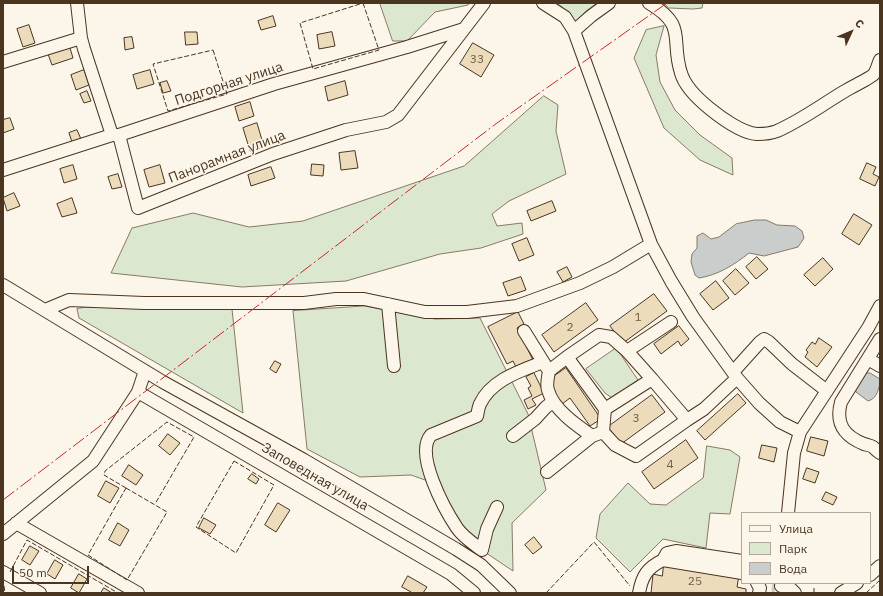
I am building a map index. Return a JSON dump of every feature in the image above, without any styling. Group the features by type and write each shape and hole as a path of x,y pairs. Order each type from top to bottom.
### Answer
{"street":[{"path":"77,3 81,38 115,135"},
{"path":"464,29 484,3"},
{"path":"543,3 565,17 574,31 651,244 671,281 694,317 735,375 759,403 780,422 800,432"},
{"path":"574,31 609,3"},
{"path":"649,3 657,8 674,25 677,36 678,62 681,74 689,88 709,108 733,125 756,134 776,131 811,113 830,99 874,75 880,60"},
{"name":"Панорамная улица","path":"115,135 138,208 273,154 346,130 386,122 398,115 464,29"},
{"name":"Подгорная улица","path":"3,170 274,84 407,47 464,29"},
{"path":"3,62 81,38"},
{"path":"45,310 69,300 144,303 304,303 336,299 364,299 424,312 467,312 516,306 580,283 613,267 651,244"},
{"path":"3,285 146,371 304,460 456,549 481,565 510,593"},
{"path":"388,304 394,366"},
{"path":"788,512 794,452 800,432 868,328 880,306"},
{"path":"627,351 671,322"},
{"path":"524,331 546,366 547,389 553,402 574,424 598,434 636,456 704,408 735,375 760,342 764,339 792,364 827,391"},
{"path":"497,507 487,529 482,550 458,530 441,500 428,471 426,448 427,439 431,435 477,416 480,404 492,387 512,375 546,366 567,357 599,335 611,337 627,351 687,420"},
{"path":"877,446 864,444 847,434 840,425 838,412 841,402 880,339"},
{"path":"567,357 605,409"},
{"path":"868,359 880,366"},
{"path":"3,534 93,461 138,392 146,371"},
{"path":"547,472 598,434 605,409 652,379"},
{"name":"Заповедная улица","path":"138,392 451,574 474,593"},
{"path":"513,436 536,419 546,407 553,402"},
{"path":"16,523 138,593"},
{"path":"639,593 641,583 647,572 653,565 663,560 667,553 676,551 741,561"},
{"path":"663,560 741,573"},
{"path":"871,574 880,566"},
{"path":"3,572 40,593"},
{"path":"841,593 855,584"},
{"path":"855,593 861,584"},
{"path":"781,587 791,589 795,593"}],"green space":[{"path":"380,3 469,3 468,5 435,12 407,41 393,41"},
{"path":"557,3 597,3 574,23 562,7"},
{"path":"664,3 703,3 702,8 693,9 669,8"},
{"path":"664,26 656,55 660,82 675,110 700,135 732,158 733,175 700,160 664,128 634,58 646,30"},
{"path":"544,96 558,105 556,131 566,174 509,201 492,214 497,226 522,223 523,234 481,248 440,254 346,281 242,287 111,273 132,228 193,213 249,227 303,221 464,166"},
{"path":"365,306 435,319 480,318 528,414 546,490 512,523 513,571 455,532 428,481 411,475 360,477 307,449 293,311"},
{"path":"86,307 232,309 243,413 79,318 77,309"},
{"path":"615,349 621,355 638,380 612,398 605,393 586,369"},
{"path":"707,446 730,450 740,457 730,514 710,513 706,548 663,539 630,572 596,538 600,514 628,483 650,504 666,505 703,478"}],"water":[{"path":"755,220 766,220 777,225 795,226 802,231 804,238 798,247 764,256 749,253 738,262 719,272 699,278 695,275 691,262 692,254 697,248 697,236 703,233 711,239 719,237 736,224"},
{"path":"870,373 880,379 879,389 876,395 868,401 856,392 855,388 863,375"}],"building":[{"path":"273,16 276,26 261,30 258,21"},
{"path":"29,25 35,43 23,47 17,29"},
{"path":"185,32 197,32 198,44 186,45"},
{"path":"332,32 335,46 319,49 317,35"},
{"path":"132,37 134,48 125,50 124,38"},
{"path":"473,43 494,55 481,77 460,64"},
{"path":"70,48 73,58 52,65 48,54"},
{"path":"84,70 89,85 76,90 71,75"},
{"path":"150,70 154,84 137,89 133,75"},
{"path":"167,81 171,91 163,93 160,83"},
{"path":"345,81 348,95 328,101 325,87"},
{"path":"87,91 91,101 84,103 80,94"},
{"path":"250,102 254,116 239,121 235,107"},
{"path":"10,118 14,129 3,133 3,120"},
{"path":"257,123 264,147 250,151 243,128"},
{"path":"77,130 81,139 72,142 69,133"},
{"path":"355,151 358,168 341,170 339,153"},
{"path":"867,163 876,167 873,174 879,177 875,186 860,179"},
{"path":"312,164 324,165 323,176 311,175"},
{"path":"73,165 77,179 64,183 60,169"},
{"path":"160,165 165,183 149,187 144,170"},
{"path":"271,167 275,178 251,186 248,175"},
{"path":"118,174 122,187 112,189 108,177"},
{"path":"14,193 20,206 7,211 3,198"},
{"path":"72,198 77,213 62,217 57,204"},
{"path":"552,201 556,211 531,221 527,211"},
{"path":"854,214 872,225 859,245 842,234"},
{"path":"527,238 534,255 519,261 512,244"},
{"path":"757,257 768,269 756,279 746,267"},
{"path":"823,258 833,269 815,286 804,275"},
{"path":"567,267 572,277 563,282 557,272"},
{"path":"736,269 749,283 735,295 723,281"},
{"path":"521,277 526,290 508,296 503,283"},
{"path":"716,281 729,298 713,310 700,294"},
{"path":"654,294 667,311 623,343 610,326"},
{"path":"586,303 598,320 554,352 542,335"},
{"path":"518,312 524,324 517,328 533,360 517,369 513,361 507,364 488,327"},
{"path":"679,326 689,339 681,346 678,341 661,354 654,344"},
{"path":"819,338 832,347 817,367 805,357 808,352 806,350 812,342 815,344"},
{"path":"275,361 281,364 276,373 270,369"},
{"path":"566,368 601,419 590,426 570,398 562,404 552,389 553,377"},
{"path":"534,373 544,393 532,399 536,405 528,409 524,400 532,396 528,388 531,386 526,377"},
{"path":"738,394 746,403 705,440 697,431"},
{"path":"652,395 665,412 621,444 608,427"},
{"path":"168,434 180,443 170,455 159,446"},
{"path":"811,437 828,441 824,456 807,451"},
{"path":"686,440 698,458 654,489 642,472"},
{"path":"762,445 777,448 774,462 759,458"},
{"path":"129,465 143,475 136,485 122,476"},
{"path":"807,468 819,472 815,483 803,479"},
{"path":"252,474 259,479 256,484 248,479"},
{"path":"106,481 119,488 110,503 98,496"},
{"path":"826,492 837,497 833,505 822,500"},
{"path":"278,503 290,510 276,532 265,525"},
{"path":"204,518 216,525 210,534 199,528"},
{"path":"118,523 129,530 120,546 109,540"},
{"path":"534,537 542,547 533,554 525,545"},
{"path":"30,546 39,551 30,565 22,560"},
{"path":"55,560 63,565 55,579 47,574"},
{"path":"664,564 739,575 737,587 746,589 746,593 651,593 653,574 662,576"},
{"path":"79,574 87,579 79,593 71,588"},
{"path":"408,576 427,587 423,593 410,593 411,592 402,587"},
{"path":"104,588 112,593 101,593"}],"waterway":[{"path":"773,591 774,584"}],"fence":[{"path":"363,3 379,50 313,69 300,23 363,3"},
{"path":"213,50 227,94 168,111 153,64 213,50"},
{"path":"126,488 104,475 105,471 167,422 194,437 155,504"},
{"path":"234,461 274,485 236,553 196,527 234,461"},
{"path":"126,488 167,512 127,580 88,555 126,488"},
{"path":"10,572 27,540 118,593"},
{"path":"546,593 594,542 630,586"},
{"path":"3,579 5,593"},
{"path":"866,593 880,580"},
{"path":"814,586 814,593"}],"power":[{"path":"3,500 497,123 667,3"}]}
